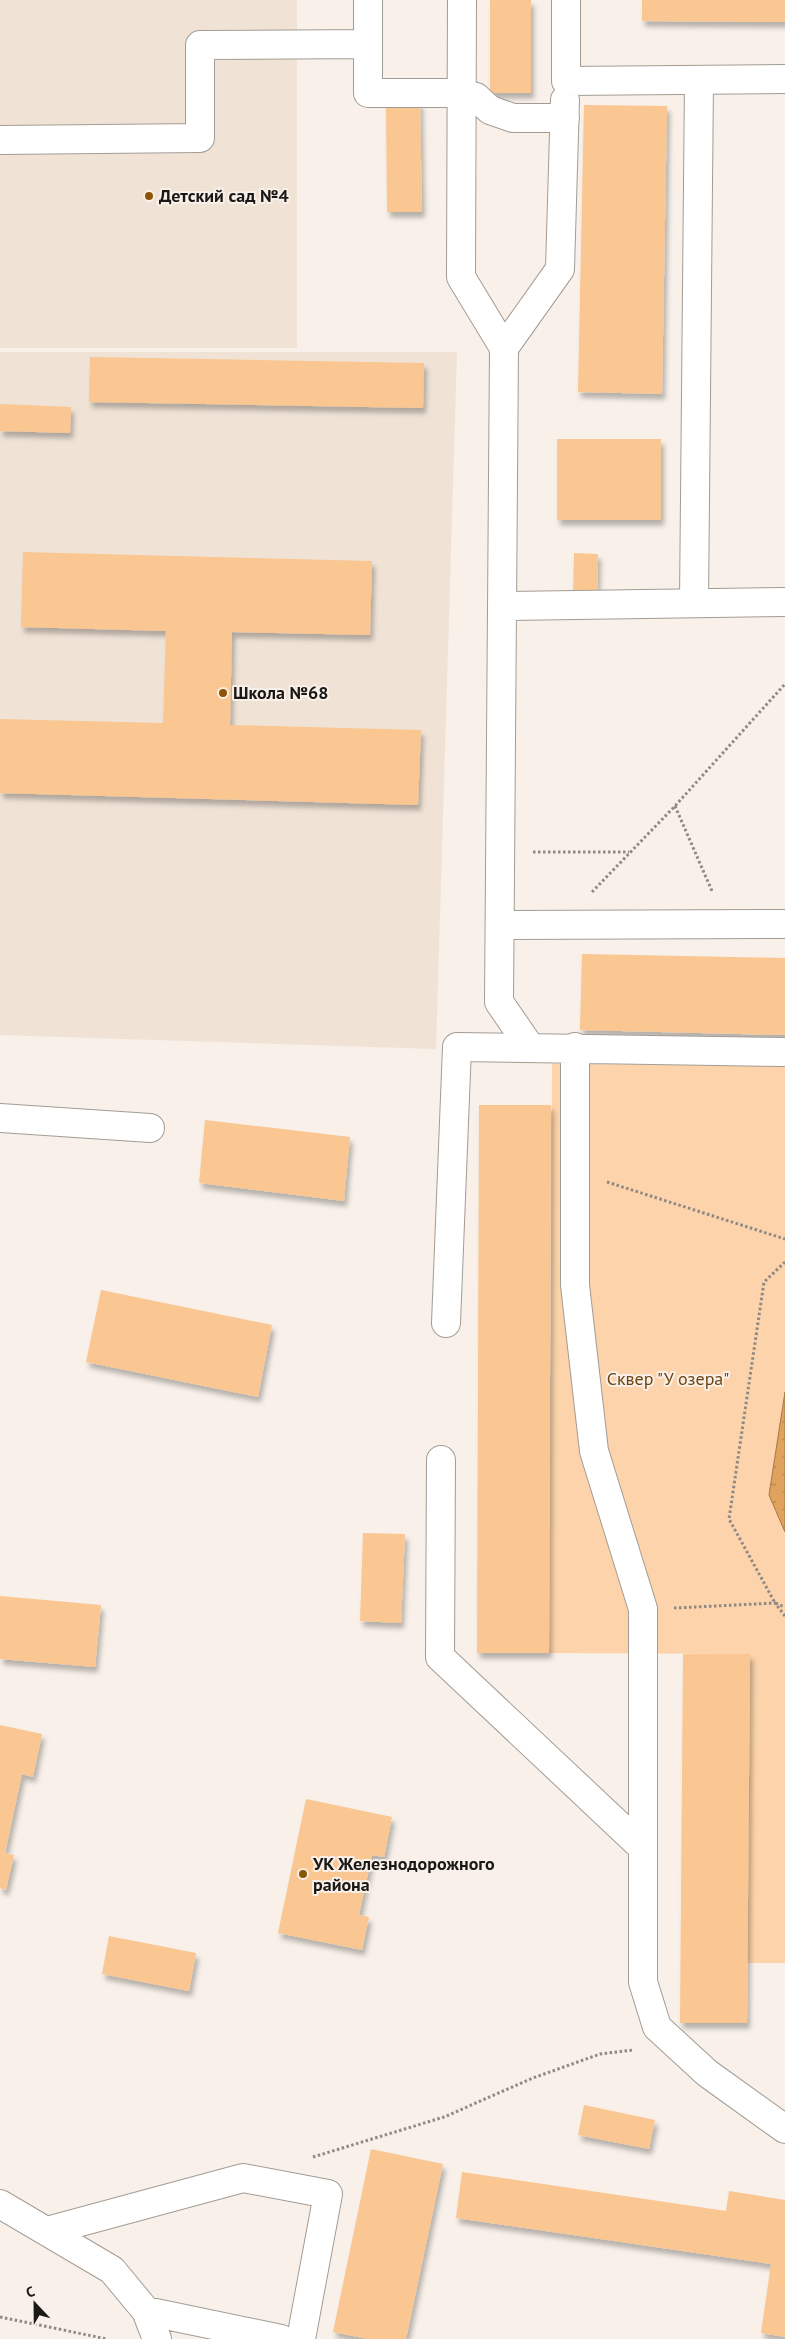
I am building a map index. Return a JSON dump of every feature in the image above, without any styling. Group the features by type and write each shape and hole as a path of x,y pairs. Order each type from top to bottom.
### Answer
{"lane":[{"path":"368,0 368,94 461,93 476,98 490,110 513,118 565,118"},
{"path":"462,0 461,277 504,348 499,1002 530,1047"},
{"path":"504,348 560,269 566,81 566,0"},
{"path":"0,140 200,138 200,45 368,44"},
{"path":"694,602 699,80"},
{"path":"566,81 785,80"},
{"path":"502,606 785,602"},
{"path":"500,924 785,924"},
{"path":"446,1323 457,1047 576,1047 785,1052"},
{"path":"576,1047 575,1285 594,1451 643,1609 643,1982 657,2027 707,2073 785,2129"},
{"path":"0,1118 150,1128"},
{"path":"441,1460 440,1657 643,1848"},
{"path":"47,2231 243,2178 328,2194 301,2339"},
{"path":"0,2204 112,2270 146,2311 157,2339"},
{"path":"146,2311 281,2339"}],"path":[{"path":"560,924 676,806 785,684"},
{"path":"676,806 726,924"},
{"path":"500,852 630,852"},
{"path":"575,1171 785,1239"},
{"path":"785,1262 764,1282 729,1519 774,1603 785,1616"},
{"path":"643,1609 774,1603 785,1608"},
{"path":"309,2158 444,2118 533,2078 600,2054 674,2044"},
{"path":"0,2317 107,2339"}],"shaded area":[{"name":"Детский сад №4","path":"0,0 297,0 297,348 0,348"},
{"name":"Школа №68","path":"0,352 457,352 436,1049 0,1035"}],"green space":[{"name":"Сквер \"У озера\"","path":"552,1064 785,1065 785,1963 747,1963 750,1654 549,1653"}],"water":[{"path":"785,1392 785,1532 769,1495"}],"building":[{"path":"490,0 531,0 531,93 490,93"},
{"path":"642,0 785,0 785,22 642,21"},
{"path":"420,102 422,212 387,212 386,103"},
{"path":"584,105 667,106 662,394 578,392"},
{"path":"90,357 424,363 423,408 89,402"},
{"path":"0,404 71,407 70,433 0,431"},
{"path":"557,439 661,439 661,520 557,520"},
{"path":"23,552 372,561 370,635 232,632 230,725 421,730 418,805 0,793 0,719 163,723 166,631 21,627"},
{"path":"574,553 598,554 597,595 573,595"},
{"path":"582,954 785,958 785,1035 580,1030"},
{"path":"479,1105 551,1105 549,1653 477,1653"},
{"path":"205,1120 350,1137 344,1201 199,1183"},
{"path":"101,1290 272,1325 258,1397 86,1362"},
{"path":"363,1533 405,1534 401,1623 360,1621"},
{"path":"0,1596 101,1605 95,1667 0,1659"},
{"path":"683,1654 750,1654 747,2023 680,2023"},
{"path":"0,1725 42,1734 33,1777 22,1774 5,1853 14,1855 6,1890 0,1888"},
{"path":"306,1799 392,1817 384,1857 372,1855 359,1915 369,1917 362,1950 278,1933"},
{"path":"109,1936 196,1953 189,1991 102,1974"},
{"path":"584,2105 655,2120 649,2149 578,2135"},
{"path":"371,2149 443,2164 406,2339 368,2339 333,2332"},
{"path":"462,2172 726,2211 729,2191 785,2200 785,2337 761,2333 771,2264 456,2218"}],"place":[{"name":"Детский сад №4","path":"149,196"},
{"name":"Школа №68","path":"223,693"},
{"name":"УК Железнодорожного района","path":"303,1874"}]}
